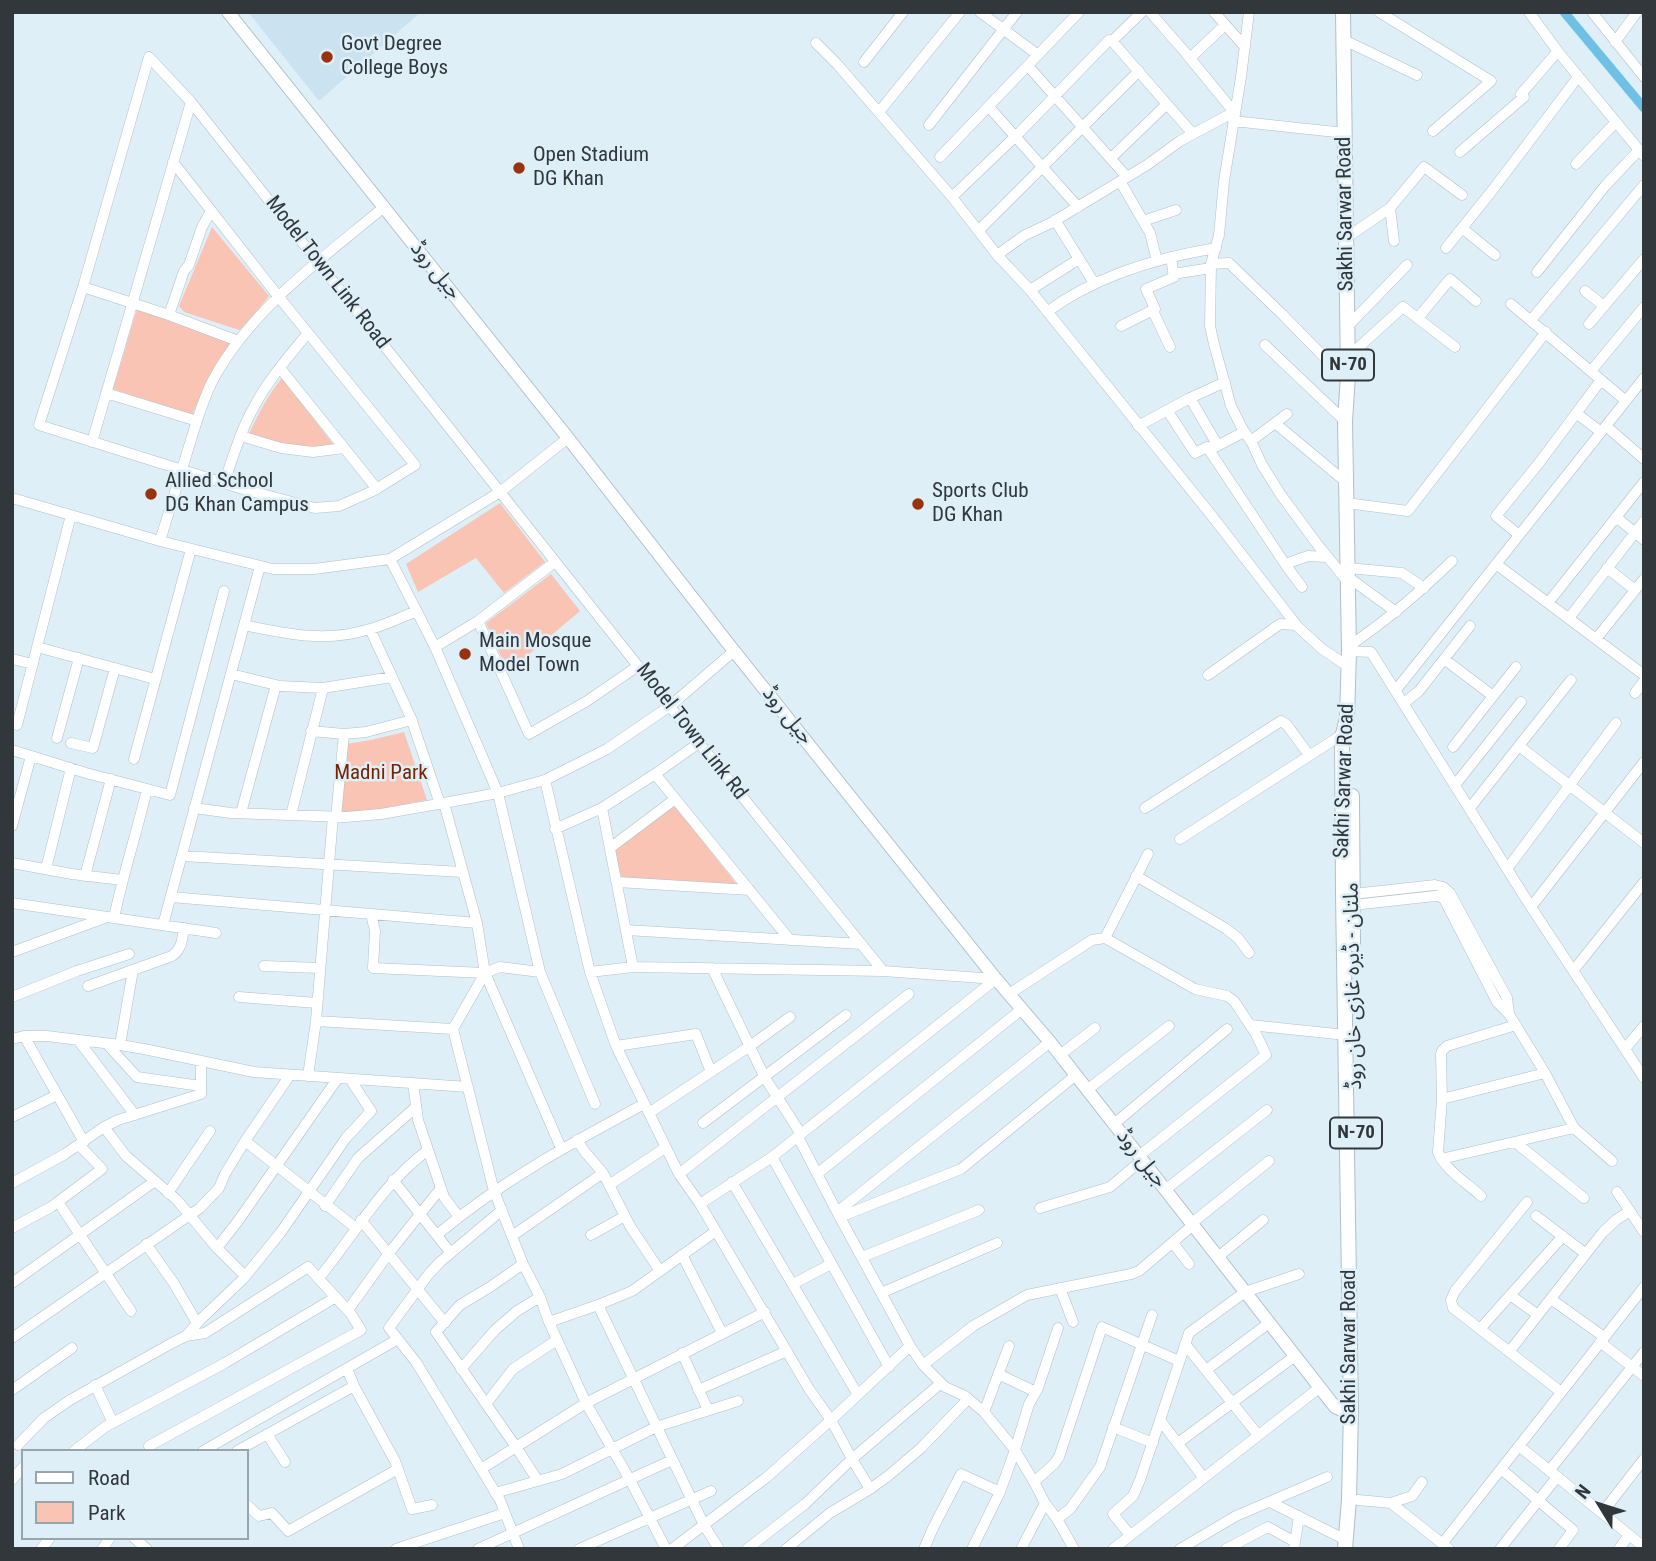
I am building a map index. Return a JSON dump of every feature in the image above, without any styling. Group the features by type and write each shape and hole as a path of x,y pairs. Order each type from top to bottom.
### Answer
{"highway":[{"name":"Sakhi Sarwar Road","path":"1343,12 1349,667 1347,718 1343,734 1342,882 1349,980 1346,1035 1352,1139 1353,1273 1348,1546"},
{"name":"ملتان - ڈیرہ غازی خان روڈ","path":"1347,718 1351,739 1353,900 1349,980 1352,1139"},
{"name":"N-70","path":"1348,1546 1358,1500 1360,1410 1353,1273"}],"main road":[{"name":"جیل روڈ","path":"228,12 734,651 996,979 1050,1042 1319,1388 1335,1407 1351,1411"}],"street":[{"path":"864,62 903,12"},
{"path":"878,112 960,12"},
{"path":"980,12 1038,55"},
{"path":"929,125 1017,12"},
{"path":"940,157 1079,12"},
{"path":"952,197 1016,136 1109,40 1112,41 1142,12"},
{"path":"1150,12 1190,58 1234,117"},
{"path":"1214,12 1245,47"},
{"path":"1250,12 1224,181 1219,235 1211,266 1210,326 1214,344 1231,406 1262,465 1327,557 1396,612"},
{"path":"1379,12 1490,82 1433,131"},
{"path":"1530,12 1578,77 1641,153 1605,186 1537,272"},
{"path":"1592,12 1644,77"},
{"path":"1615,41 1637,12"},
{"path":"1190,58 1225,24"},
{"path":"1345,40 1417,75"},
{"path":"1112,41 1193,134"},
{"path":"816,43 837,64 952,197 997,255 1030,290 1296,625 1322,649 1349,667"},
{"path":"1460,152 1524,97 1521,94 1558,51"},
{"name":"Model Town Link Road","path":"83,287 149,57 191,102 499,492"},
{"path":"1028,66 1111,158 1150,233 1157,261"},
{"path":"979,230 1139,71"},
{"path":"1446,248 1578,77"},
{"path":"92,442 191,102"},
{"path":"1111,158 1167,104"},
{"path":"989,107 1078,207"},
{"path":"997,255 1025,235 1078,207 1193,134 1234,117 1345,134"},
{"path":"1576,164 1616,122"},
{"path":"173,162 415,465 377,489 339,506 315,509 39,425 83,287 239,341"},
{"path":"1346,239 1390,208 1424,167 1462,195"},
{"path":"1531,320 1644,185"},
{"path":"160,541 197,421 213,379 239,341 278,296 384,207"},
{"path":"1390,208 1394,241"},
{"path":"1143,221 1175,210"},
{"path":"169,315 184,271 211,211"},
{"path":"1055,220 1094,283"},
{"path":"1462,228 1495,255"},
{"path":"1047,312 1094,283 1157,261 1216,248"},
{"path":"1170,347 1146,289 1174,277 1171,257"},
{"path":"1030,290 1079,259"},
{"path":"1589,324 1644,259"},
{"path":"1173,274 1229,263 1325,358 1348,375"},
{"path":"1347,327 1407,265"},
{"path":"1418,318 1450,279 1476,301"},
{"path":"1585,291 1604,306"},
{"path":"1511,304 1626,401"},
{"path":"1348,357 1403,307 1455,347"},
{"path":"1591,371 1644,307"},
{"path":"1121,326 1153,311"},
{"path":"1346,503 1408,511 1546,332"},
{"path":"224,483 254,407 308,333"},
{"path":"1265,345 1345,421"},
{"path":"280,368 377,489"},
{"path":"1396,690 1644,378"},
{"path":"1519,535 1496,516 1601,380"},
{"path":"1138,426 1224,382"},
{"path":"106,393 197,421"},
{"path":"1190,398 1212,447 1302,587"},
{"path":"1167,410 1195,453 1247,436 1275,423 1287,414"},
{"path":"1576,414 1603,429 1644,459"},
{"path":"1275,423 1347,483"},
{"path":"241,436 281,448 313,452 344,449"},
{"path":"12,498 160,541 260,566 273,569 314,569 390,559 499,492 568,438"},
{"path":"1548,603 1644,482"},
{"name":"Model Town Link Rd","path":"499,492 883,971"},
{"path":"17,725 71,515"},
{"path":"1616,517 1644,540"},
{"path":"1569,618 1644,521"},
{"path":"134,759 191,549"},
{"path":"1285,564 1308,556 1327,557"},
{"path":"390,559 435,647 498,793 540,972 595,1104"},
{"path":"1349,649 1396,612 1452,561"},
{"path":"435,647 478,621 555,562"},
{"path":"1496,564 1644,675"},
{"path":"163,925 260,566"},
{"path":"1607,568 1635,590"},
{"path":"1348,576 1402,573 1424,588"},
{"path":"1596,639 1644,579"},
{"path":"12,750 170,795 224,592"},
{"path":"244,625 291,635 345,635 370,629 417,611"},
{"path":"478,621 528,734 587,701 638,666"},
{"path":"1208,676 1280,624 1296,625"},
{"path":"1404,703 1419,691 1470,625"},
{"path":"370,629 412,720 442,803 477,923 485,973 561,1148"},
{"path":"37,647 156,679"},
{"path":"1349,649 1371,652 1507,869 1644,1078"},
{"path":"194,808 241,813 346,817 381,814 498,793 545,780 607,749 670,706 734,651"},
{"path":"57,738 79,658"},
{"path":"12,659 33,664"},
{"path":"1444,659 1493,696"},
{"path":"1453,747 1516,667"},
{"path":"71,743 93,748 116,668"},
{"path":"231,674 276,685 323,688 392,677"},
{"path":"1469,808 1571,680"},
{"path":"1635,693 1644,681"},
{"path":"241,813 276,685"},
{"path":"291,815 323,688"},
{"path":"1455,785 1521,702"},
{"path":"311,731 344,734 366,732 412,720"},
{"path":"1144,808 1281,721 1310,755"},
{"path":"1507,869 1616,723"},
{"path":"308,1076 316,1021 329,864 344,734"},
{"path":"1180,839 1343,734"},
{"path":"555,828 602,808 699,743"},
{"path":"1519,746 1644,843"},
{"path":"12,826 17,792 32,756"},
{"path":"1531,906 1644,762"},
{"path":"46,869 71,768"},
{"path":"655,775 790,940"},
{"path":"85,876 111,779"},
{"path":"545,780 590,972 616,1046 678,1174 700,1204 870,1489"},
{"path":"110,917 147,789"},
{"path":"610,848 675,799"},
{"path":"602,808 633,967"},
{"path":"1105,938 1148,854"},
{"path":"183,856 462,872"},
{"path":"12,863 122,880"},
{"path":"1136,876 1225,928 1238,938 1248,953"},
{"path":"1573,971 1644,882"},
{"path":"617,883 750,890"},
{"path":"1353,900 1420,892 1444,899 1476,951 1497,1002 1516,1025 1574,1128 1612,1161"},
{"path":"171,897 477,923"},
{"path":"13,905 216,933"},
{"path":"371,914 375,931 373,968 485,973 500,967 540,972"},
{"path":"12,952 110,917"},
{"path":"88,986 172,956 182,944 184,928"},
{"path":"626,930 861,944"},
{"path":"1009,994 1092,940 1105,938 1195,989 1227,996 1234,1001 1266,1055 1141,1158 1110,1187 1040,1208"},
{"path":"12,997 129,954"},
{"path":"264,966 320,968"},
{"path":"590,972 633,967 712,968 883,971 996,979"},
{"path":"712,968 765,1078 799,1136 909,1346 945,1387 968,1399 984,1412 1016,1450 1074,1549"},
{"path":"120,1045 133,970"},
{"path":"485,973 453,1029 495,1191 523,1264 586,1403 666,1549"},
{"path":"700,1204 772,1157 996,979"},
{"path":"678,1174 909,994"},
{"path":"239,997 317,1003"},
{"path":"817,1174 1022,1009"},
{"path":"703,1123 846,1015"},
{"path":"438,1234 495,1191 561,1148 647,1109 711,1072 790,1017"},
{"path":"316,1021 453,1029"},
{"path":"1250,1025 1346,1035"},
{"path":"1481,1196 1441,1159 1438,1152 1442,1099 1441,1054 1444,1048 1516,1025"},
{"path":"1087,1090 1169,1026"},
{"path":"1625,1049 1644,1026"},
{"path":"1060,1055 1095,1028"},
{"path":"1114,1124 1227,1029"},
{"path":"616,1046 696,1034 711,1072"},
{"path":"12,1040 24,1036 47,1036 144,1049 254,1072 468,1087"},
{"path":"12,1228 58,1202 102,1169 82,1144 24,1036"},
{"path":"78,1040 135,1115"},
{"path":"839,1214 1050,1042"},
{"path":"107,1044 136,1077 201,1086"},
{"path":"12,1183 82,1144 118,1120 201,1094 201,1061"},
{"path":"1442,1099 1545,1073"},
{"path":"12,1338 200,1208 219,1188 244,1141 290,1075"},
{"path":"839,1214 961,1169 1076,1075"},
{"path":"217,1248 338,1078"},
{"path":"19,1446 44,1418 70,1399 186,1336 246,1276 310,1192 346,1138 372,1111 349,1079"},
{"path":"413,1083 418,1120 444,1197 459,1217"},
{"path":"12,1117 57,1095"},
{"path":"325,1206 358,1158 416,1107"},
{"path":"1165,1189 1267,1110"},
{"path":"104,1127 126,1156 168,1193 246,1276"},
{"path":"1441,1159 1574,1128"},
{"path":"168,1193 210,1131"},
{"path":"577,1140 603,1173 625,1216 660,1271"},
{"path":"244,1141 325,1206 358,1224 390,1253 445,1323"},
{"path":"1515,1142 1584,1198"},
{"path":"609,1185 665,1148"},
{"path":"318,1278 393,1180 428,1150"},
{"path":"772,1157 889,1367"},
{"path":"923,1365 973,1326 1027,1295 1139,1271 1269,1161"},
{"path":"512,1236 603,1173"},
{"path":"393,1180 450,1252"},
{"path":"12,1283 155,1181"},
{"path":"732,1182 858,1395"},
{"path":"348,1310 441,1188"},
{"path":"1617,1192 1644,1233"},
{"path":"58,1202 131,1311"},
{"path":"1527,1202 1455,1291 1451,1300 1453,1308 1561,1392"},
{"path":"502,1210 450,1252 428,1275 389,1328 416,1362 481,1469 505,1513 519,1549"},
{"path":"862,1257 979,1210"},
{"path":"1509,1352 1604,1232 1630,1211"},
{"path":"591,1235 625,1216"},
{"path":"1536,1216 1586,1254"},
{"path":"1218,1257 1263,1220"},
{"path":"549,1322 632,1291 716,1231"},
{"path":"1480,1329 1563,1236"},
{"path":"881,1293 997,1243"},
{"path":"1172,1243 1189,1264"},
{"path":"146,1244 198,1323"},
{"path":"682,1255 722,1333"},
{"path":"523,1264 460,1305 436,1332 538,1481"},
{"path":"793,1284 831,1264"},
{"path":"149,1446 361,1330 348,1310 308,1266 205,1333 186,1336"},
{"path":"1130,1535 1113,1514 1133,1496 1140,1480 1189,1333 1245,1292 1299,1274"},
{"path":"1391,1503 1445,1546 1501,1469 1644,1287"},
{"path":"1059,1288 1073,1322"},
{"path":"1510,1295 1538,1315"},
{"path":"76,1449 113,1423 225,1363 336,1297"},
{"path":"461,1369 495,1330 517,1311 540,1297"},
{"path":"1550,1299 1644,1376"},
{"path":"598,1305 691,1499 719,1549"},
{"path":"481,1469 586,1403 765,1312"},
{"path":"1057,1520 1070,1509 1100,1467 1152,1315"},
{"path":"1206,1370 1269,1323"},
{"path":"1034,1482 1059,1457 1102,1327 1179,1361"},
{"path":"973,1549 1000,1492 1058,1328"},
{"path":"206,1449 398,1339"},
{"path":"486,1404 513,1369 557,1340"},
{"path":"1185,1344 1258,1435"},
{"path":"672,1549 767,1477 909,1346"},
{"path":"984,1412 1009,1346"},
{"path":"12,1390 72,1348"},
{"path":"698,1390 787,1351"},
{"path":"1500,1549 1644,1352"},
{"path":"682,1353 708,1410"},
{"path":"1178,1443 1295,1356"},
{"path":"347,1369 398,1469 412,1509 432,1504"},
{"path":"998,1374 1036,1392"},
{"path":"747,1549 804,1504 941,1383"},
{"path":"95,1385 113,1423"},
{"path":"241,1449 354,1386"},
{"path":"1113,1549 1319,1388"},
{"path":"786,1549 830,1513 870,1489 921,1448 968,1399"},
{"path":"495,1493 562,1474 656,1427 738,1401"},
{"path":"1160,1420 1203,1477"},
{"path":"1114,1427 1153,1443"},
{"path":"267,1434 285,1462"},
{"path":"1519,1446 1644,1547"},
{"path":"1602,1513 1644,1459"},
{"path":"478,1549 672,1460"},
{"path":"248,1505 259,1516 272,1513 288,1531 398,1469"},
{"path":"1501,1469 1573,1530 1559,1549"},
{"path":"924,1549 961,1474 1000,1492"},
{"path":"1180,1549 1236,1516 1327,1477"},
{"path":"1358,1500 1391,1503 1412,1496 1422,1482"},
{"path":"579,1549 711,1491"},
{"path":"1270,1502 1348,1546"},
{"path":"1021,1549 1045,1503"},
{"path":"396,1549 505,1513"},
{"path":"1226,1549 1268,1527 1295,1545 1299,1517"},
{"path":"1619,1549 1629,1535"}],"shaded area":[{"name":"Govt Degree College Boys","path":"248,12 421,12 319,101"}],"green space":[{"path":"212,227 269,296 239,330 184,312 179,306"},
{"path":"137,309 231,343 208,379 192,415 113,389"},
{"path":"282,378 333,444 290,445 249,434"},
{"path":"500,503 545,562 504,593 476,558 418,592 406,564"},
{"path":"551,574 580,611 508,672 486,623"},
{"name":"Madni Park","path":"404,732 427,800 341,814 346,744"},
{"path":"675,806 738,886 621,877 612,849"}],"waterway":[{"path":"1564,12 1644,108"}],"place":[{"name":"Govt Degree College Boys","path":"327,57"},
{"name":"Open Stadium DG Khan","path":"519,168"},
{"name":"Allied School DG Khan Campus","path":"151,494"},
{"name":"Sports Club DG Khan","path":"918,504"},
{"name":"Main Mosque Model Town","path":"465,654"}]}
